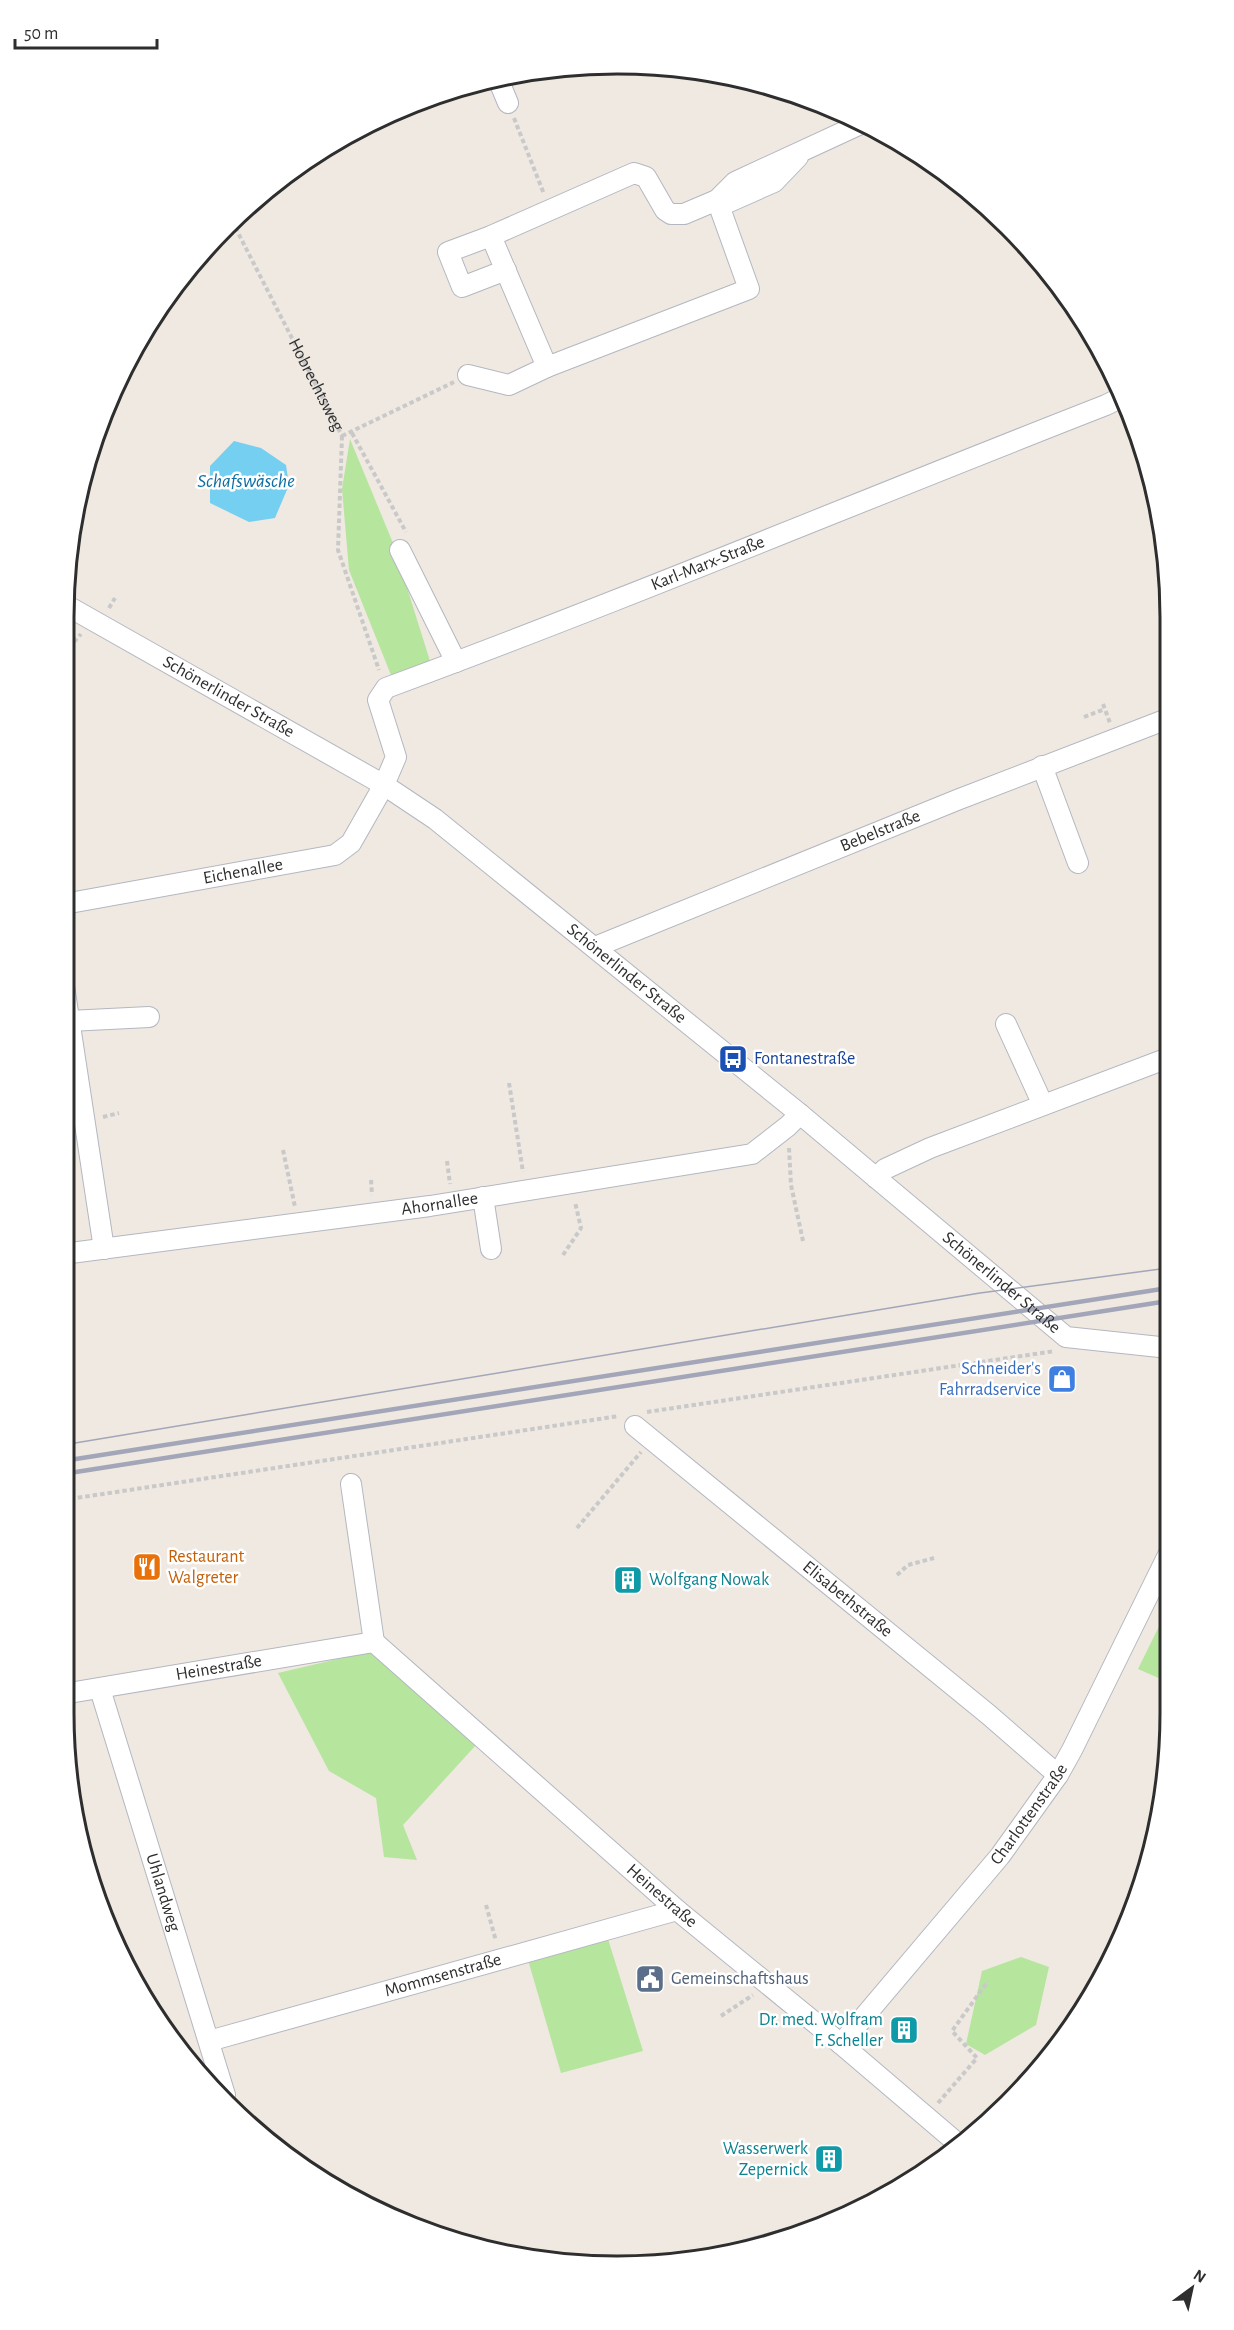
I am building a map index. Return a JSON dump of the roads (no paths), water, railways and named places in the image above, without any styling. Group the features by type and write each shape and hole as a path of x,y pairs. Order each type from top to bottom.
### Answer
{"street":[{"path":"501,86 508,103"},
{"path":"506,270 462,287 448,252 491,236 634,173 646,177 661,204 671,213 684,214 717,200 729,202 774,183 802,153 853,128"},
{"path":"468,375 508,384 548,366 749,289 717,200"},
{"path":"491,236 548,366"},
{"name":"Karl-Marx-Straße","path":"384,785 396,757 378,700 386,688 1115,400"},
{"path":"404,543 456,662"},
{"name":"Schönerlinder Straße","path":"74,610 384,785 435,819 595,947 794,1120 876,1178 1066,1338 1160,1347"},
{"name":"Bebelstraße","path":"595,947 1042,766 1160,721"},
{"path":"1042,766 1078,863"},
{"name":"Eichenallee","path":"74,902 335,855 351,843 384,785"},
{"path":"74,1021 149,1017"},
{"path":"1006,1024 1042,1106"},
{"path":"74,1053 104,1248"},
{"path":"876,1178 885,1169 930,1148 1160,1061"},
{"name":"Ahornallee","path":"74,1252 525,1191 752,1154 794,1120"},
{"path":"483,1197 491,1249"},
{"name":"Elisabethstraße","path":"635,1418 652,1440 989,1715 1058,1775"},
{"path":"351,1484 374,1642"},
{"name":"Charlottenstraße","path":"840,2044 1000,1856 1058,1775 1160,1571"},
{"name":"Heinestraße","path":"74,1693 374,1642 676,1910 953,2140"},
{"name":"Uhlandweg","path":"100,1689 222,2086"},
{"name":"Mommsenstraße","path":"209,2041 676,1910"}],"water":[{"name":"Schafswäsche","path":"234,441 261,448 286,465 289,485 275,518 249,522 210,503 210,466"}],"tram line":[{"path":"74,1443 980,1293 1160,1269"}],"railway":[{"path":"74,1459 1160,1289"},
{"path":"74,1472 1160,1302"}],"place":[{"name":"Fontanestraße","path":"733,1059"},
{"name":"Schneider's Fahrradservice","path":"1062,1379"},
{"name":"Restaurant Walgreter","path":"147,1567"},
{"name":"Wolfgang Nowak","path":"628,1580"},
{"name":"Gemeinschaftshaus","path":"650,1979"},
{"name":"Dr. med. Wolfram F. Scheller","path":"904,2030"},
{"name":"Wasserwerk Zepernick","path":"829,2159"}]}
